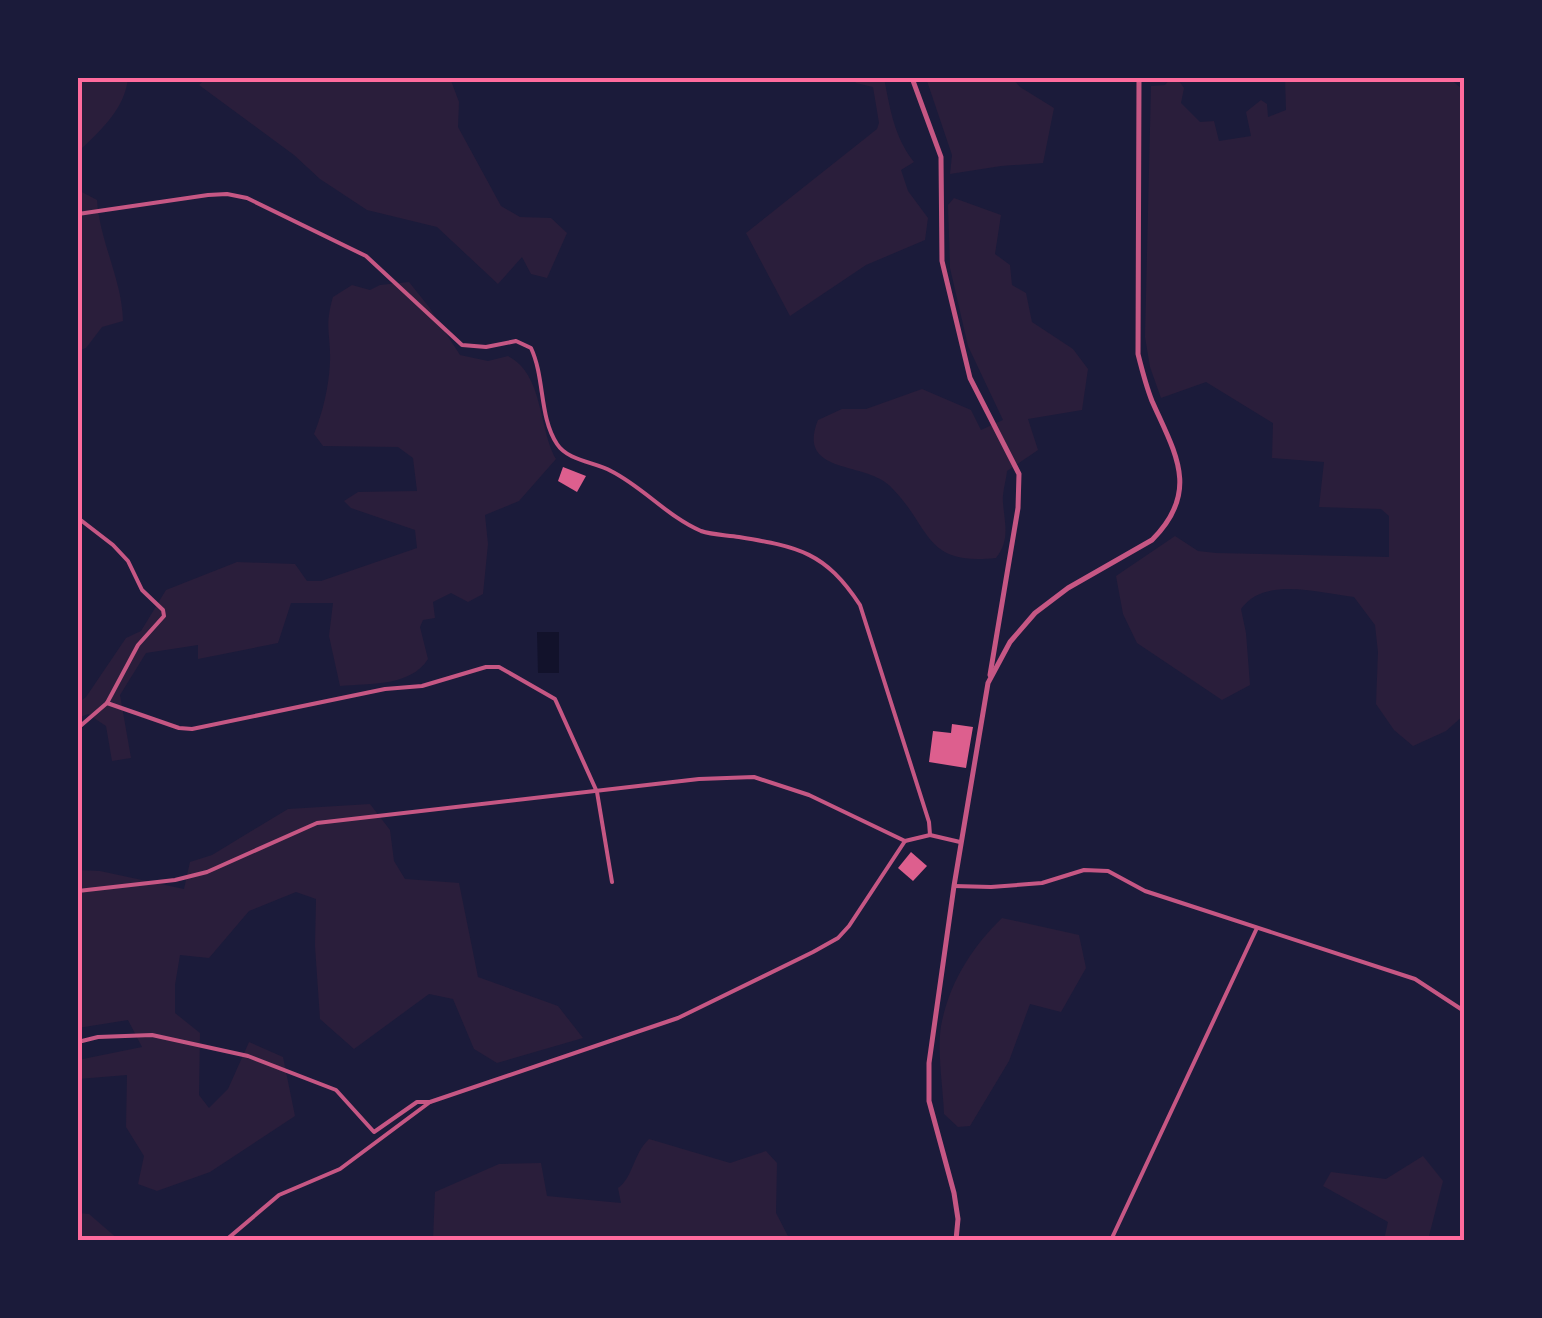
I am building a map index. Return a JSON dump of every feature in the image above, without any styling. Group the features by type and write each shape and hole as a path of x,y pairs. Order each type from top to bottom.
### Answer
{"street":[{"path":"912,78 941,157 942,261 970,378 1019,474 1018,508 960,842 930,1062 930,1101 954,1192 956,1240"},
{"path":"988,683 1010,642 1036,613 1068,588 1152,540 1163,529 1178,499 1178,457 1151,398 1138,354 1140,78"},
{"path":"78,214 208,195 247,198 366,256 462,345 486,347 516,342 531,348 557,444 569,455 611,470 702,531 784,545 808,552 828,564 860,605 930,822 930,835"},
{"path":"78,518 128,561 142,590 164,616 138,646 108,703 78,728"},
{"path":"108,703 179,728 192,728 385,689 422,686 498,668 556,698 597,792 612,882"},
{"path":"78,891 176,880 207,872 318,823 699,779 754,777 809,795 905,841 930,835 960,842"},
{"path":"226,1240 279,1195 340,1169 430,1102 678,1018 838,938 905,841"},
{"path":"954,886 992,888 1042,883 1084,870 1108,871 1145,891 1415,979 1464,1011"},
{"path":"1111,1240 1256,930"},
{"path":"78,1042 152,1035 248,1056 336,1090 374,1132 417,1102 430,1102"}],"shaded area":[{"path":"78,78 128,78 117,110 78,152"},
{"path":"206,78 450,78 459,102 458,127 501,206 520,217 551,218 567,233 547,278 531,274 522,257 498,284 437,227 367,210 320,179 294,155 199,85"},
{"path":"852,78 884,78 897,132 914,162 901,170 908,191 928,218 925,240 866,265 790,316 746,233 877,129 873,87 856,83"},
{"path":"926,78 1012,78 1054,108 1043,163 950,174 952,155"},
{"path":"1171,78 1177,78 1184,88 1181,103 1200,122 1214,121 1219,141 1251,136 1246,112 1261,100 1267,104 1268,117 1286,110 1285,78 1449,78 1462,89 1464,715 1446,731 1413,746 1394,730 1376,704 1375,625 1354,597 1293,589 1263,593 1251,599 1241,609 1250,685 1222,700 1137,643 1123,614 1116,576 1175,536 1198,551 1216,553 1389,557 1389,516 1381,509 1319,507 1324,462 1272,458 1273,423 1206,382 1161,398 1145,337 1151,86 1165,85"},
{"path":"78,190 97,200 123,321 102,327 86,348 78,351"},
{"path":"954,198 1001,215 995,254 1010,265 1012,285 1026,293 1032,322 1073,349 1088,369 1082,410 1028,419 1038,450 1007,471 1003,499 1005,538 996,558 972,559 941,550 890,486 879,478 824,458 816,450 814,438 818,420 842,409 866,409 922,389 971,410 981,430 1003,420 968,346 950,268 948,205"},
{"path":"409,282 460,355 488,361 508,356 520,365 534,389 556,459 519,501 485,515 488,544 483,594 468,602 451,593 433,602 435,618 423,620 420,627 428,659 411,675 388,682 340,686 329,636 333,603 291,603 278,643 198,659 198,645 146,653 120,695 131,758 112,761 106,726 88,714 78,718 78,703 126,638 141,631 166,590 237,562 295,564 307,581 321,581 417,548 415,530 351,508 344,501 358,492 417,491 413,458 398,447 323,446 314,434 328,380 328,323 333,297 352,285 370,290"},
{"path":"537,632 559,632 559,673 538,673"},
{"path":"370,804 390,830 394,861 405,879 459,883 478,977 558,1006 583,1038 497,1063 474,1049 453,999 429,994 354,1049 320,1019 316,899 296,892 249,911 209,958 180,955 175,985 175,1013 200,1033 199,1095 209,1108 228,1089 249,1042 283,1057 295,1116 210,1172 157,1191 138,1184 144,1156 126,1127 127,1075 78,1079 78,1060 142,1047 128,1020 78,1028 78,870 184,889 190,862 212,855 288,809"},
{"path":"1002,918 1079,935 1086,968 1061,1012 1030,1004 1009,1061 970,1126 958,1127 944,1114 941,1026 963,967"},
{"path":"649,1139 730,1163 766,1151 777,1163 776,1213 790,1240 433,1240 435,1192 499,1164 541,1163 547,1196 621,1203 618,1188"},
{"path":"1423,1156 1443,1181 1428,1240 1384,1240 1388,1222 1323,1186 1331,1172 1386,1179"},
{"path":"78,1213 89,1214 119,1240 78,1240"}],"building":[{"path":"563,467 586,476 577,492 558,481"},
{"path":"952,724 973,727 966,768 929,762 933,731 951,733"},
{"path":"911,852 927,866 913,881 898,868"}]}
